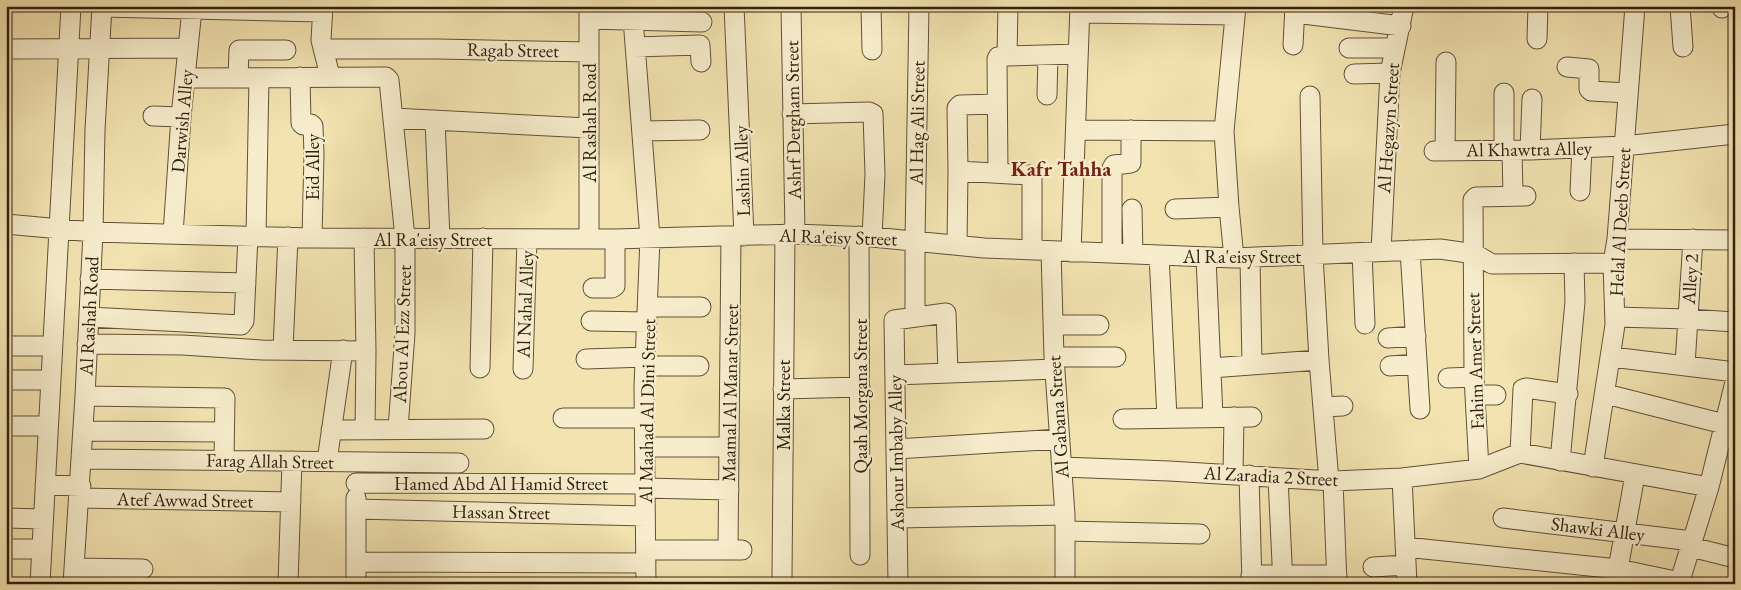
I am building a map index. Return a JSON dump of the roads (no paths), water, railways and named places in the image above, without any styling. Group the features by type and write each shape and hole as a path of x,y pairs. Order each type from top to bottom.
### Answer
{"street":[{"path":"71,6 83,48"},
{"name":"Lashin Alley","path":"734,6 739,107 738,236"},
{"name":"Ashrf Dergham Street","path":"790,234 791,6"},
{"path":"871,6 872,50"},
{"name":"Al Hag Ali Street","path":"915,317 919,6"},
{"path":"1007,56 1008,6"},
{"name":"Al Hegazyn Street","path":"1381,252 1390,73 1404,6"},
{"path":"1537,39 1538,6"},
{"name":"Helal Al Deeb Street","path":"1593,467 1612,357 1616,317 1614,263 1636,6"},
{"path":"1680,6 1683,47"},
{"path":"83,48 102,7 322,9 321,40 330,76 186,78"},
{"name":"Darwish Alley","path":"174,234 181,117 192,9"},
{"path":"1071,252 1080,10 1236,11 1224,131 1229,207 1242,258 1252,365"},
{"path":"1293,45 1295,10 1333,12 1401,26"},
{"path":"589,13 632,13 702,22"},
{"name":"Al Rashah Road","path":"589,13 589,239"},
{"path":"632,13 650,238"},
{"path":"635,46 700,45 701,62"},
{"name":"Al Rashah Road","path":"40,584 58,228 83,48"},
{"name":"Al Rashah Road","path":"74,576 84,431 93,232 95,130 83,48"},
{"path":"6,49 188,48"},
{"path":"1349,48 1395,48"},
{"name":"Ragab Street","path":"323,49 589,52"},
{"path":"238,78 239,50 286,50"},
{"path":"958,171 998,173 996,59 998,57 1078,54"},
{"path":"1048,55 1048,95"},
{"name":"Al Khawtra Alley","path":"1446,62 1439,151 1508,151 1624,146 1735,134"},
{"path":"1567,67 1589,69 1591,91 1628,93"},
{"path":"1354,74 1390,73"},
{"name":"Abou Al Ezz Street","path":"330,76 388,78 404,238 405,333 398,429"},
{"name":"Eid Alley","path":"300,77 301,123 313,126 312,238"},
{"path":"89,317 240,326 244,321 246,283 252,236 259,78"},
{"path":"1504,93 1508,151"},
{"path":"1123,419 1243,417 1241,475 1252,579 1337,580 1331,481 1319,360 1313,255 1310,96"},
{"path":"1530,150 1532,99"},
{"path":"957,245 957,108 960,105 997,104"},
{"name":"Qaah Morgana Street","path":"792,114 869,112 874,116 875,174 866,237 860,388 860,556"},
{"path":"153,116 181,117"},
{"path":"393,118 588,128"},
{"path":"435,120 440,239"},
{"path":"642,131 700,130"},
{"path":"1076,130 1224,131"},
{"path":"1112,253 1112,167 1114,165 1131,163 1131,130"},
{"path":"1580,191 1582,148"},
{"name":"Fahim Amer Street","path":"1479,469 1475,386 1473,200 1476,197 1520,196 1508,151"},
{"name":"Al Gabana Street","path":"998,173 1028,175 1032,178 1053,326 1065,523 1065,584"},
{"path":"1175,209 1229,207"},
{"path":"1132,208 1132,254"},
{"name":"Al Ra'eisy Street","path":"6,224 93,232 312,238 615,240 790,234 915,240 957,245 1071,252 1206,258 1440,249 1474,254 1492,264 1614,263"},
{"name":"Malka Street","path":"782,577 783,389 790,234"},
{"name":"Maamal Al Manar Street","path":"646,557 735,550 728,490 738,236"},
{"path":"283,349 288,237"},
{"path":"364,238 365,430"},
{"path":"480,368 483,238"},
{"name":"Al Maahad Al Dini Street","path":"646,584 644,418 650,238"},
{"name":"Al Nahal Alley","path":"523,369 527,239"},
{"path":"1617,239 1735,240"},
{"name":"Alley 2","path":"1685,365 1693,239"},
{"path":"593,288 612,288 615,286 615,240"},
{"path":"1410,250 1420,409"},
{"path":"1362,252 1365,324"},
{"path":"1159,255 1167,418"},
{"path":"1206,258 1213,417"},
{"path":"1560,461 1568,394 1575,302 1574,263"},
{"path":"90,279 246,283"},
{"path":"591,321 701,307"},
{"path":"915,317 946,313 948,373"},
{"name":"Ashour Imbaby Alley","path":"898,584 893,322 895,319 915,317"},
{"path":"1616,317 1735,322"},
{"path":"1053,326 1099,325"},
{"path":"1388,338 1416,336"},
{"path":"87,344 182,345 262,350 366,351"},
{"path":"6,346 52,346"},
{"path":"327,461 343,350"},
{"path":"895,375 948,373 1116,357"},
{"path":"1612,357 1735,372"},
{"path":"586,359 646,361 699,366"},
{"path":"1211,368 1319,360"},
{"path":"1390,366 1418,364"},
{"path":"1448,378 1496,395"},
{"path":"6,380 50,380"},
{"path":"783,389 860,388"},
{"path":"1568,394 1523,389 1520,453 1709,487"},
{"path":"1373,567 1406,565 1618,569 1679,583 1709,487 1726,456 1724,424 1734,391"},
{"path":"1606,394 1724,424"},
{"path":"85,396 224,398 226,400 224,460"},
{"path":"1323,407 1343,406"},
{"path":"563,418 644,418"},
{"path":"6,426 48,426"},
{"path":"331,430 484,429"},
{"path":"84,431 224,432"},
{"path":"896,449 1060,439"},
{"path":"645,447 729,447"},
{"path":"1478,447 1500,449"},
{"name":"Al Zaradia 2 Street","path":"1062,467 1331,481 1402,478 1479,469 1520,453"},
{"name":"Farag Allah Street","path":"82,458 459,463"},
{"path":"288,584 292,461"},
{"path":"356,462 356,584"},
{"path":"1618,569 1635,475"},
{"path":"1278,478 1283,579"},
{"path":"1402,478 1406,565"},
{"name":"Hamed Abd Al Hamid Street","path":"356,483 645,486 728,490"},
{"name":"Atef Awwad Street","path":"45,485 80,492 291,502"},
{"name":"Hassan Street","path":"356,509 645,516"},
{"path":"6,518 43,519"},
{"path":"897,518 1065,523 1200,534"},
{"name":"Shawki Alley","path":"1503,518 1625,532 1691,544 1735,558"},
{"path":"6,549 42,549"},
{"path":"356,562 646,557"},
{"path":"74,576 143,569"}],"district":[{"name":"Kafr Tahha","path":"1061,168"}]}
